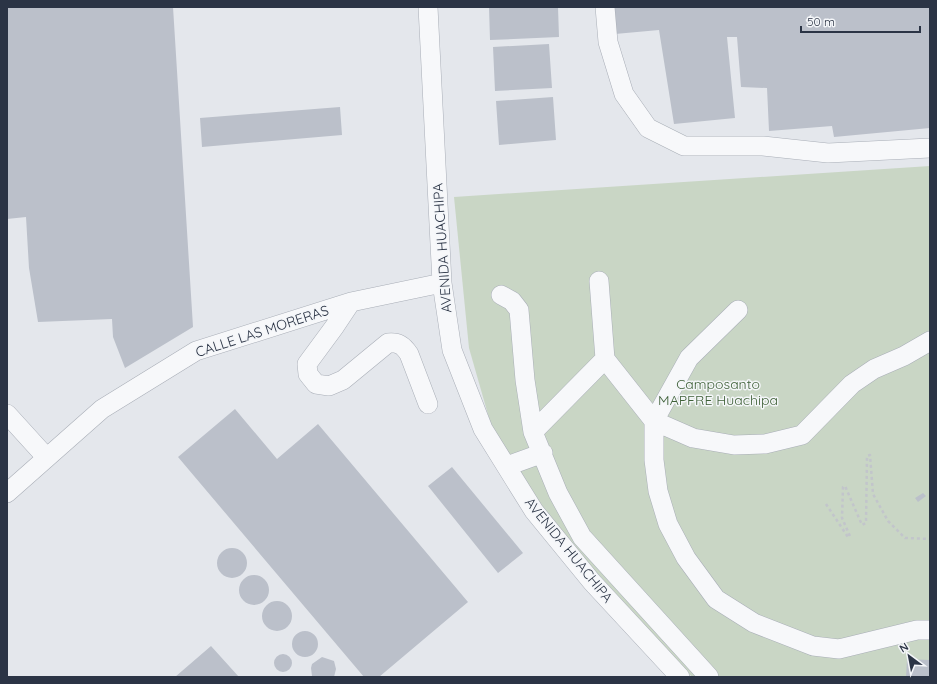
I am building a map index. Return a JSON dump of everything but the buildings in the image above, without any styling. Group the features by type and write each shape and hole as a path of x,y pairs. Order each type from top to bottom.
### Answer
{"street":[{"name":"AVENIDA HUACHIPA","path":"428,7 442,283 452,350 483,429 534,511 592,582 680,677"},
{"path":"605,7 608,42 624,94 648,128 684,146 762,146 828,153 930,148"},
{"path":"599,281 606,359 654,421 693,438 734,445 765,444 802,435 852,384 874,369 904,356 930,341"},
{"name":"CALLE LAS MORERAS","path":"7,493 102,409 196,351 351,302 442,283"},
{"path":"501,295 512,301 519,310 525,380 533,432 543,453 558,493 582,537 709,677"},
{"path":"351,302 306,364 308,374 316,384 329,386 343,380 388,343 397,342 405,346 428,404"},
{"path":"738,310 689,358 654,421 654,460 658,491 668,524 686,558 716,599 754,623 813,646 839,649 917,630 930,630"},
{"path":"533,432 606,359"},
{"path":"7,414 46,457"},
{"path":"506,466 543,453"}],"path":[{"path":"826,504 848,537 850,536 842,518 843,486 845,486 862,525 866,524 867,456 870,455 873,494 888,521 905,538 930,539"}],"green space":[{"name":"Camposanto MAPFRE Huachipa","path":"930,166 930,677 692,677 544,515 491,425 469,348 454,197"}]}
